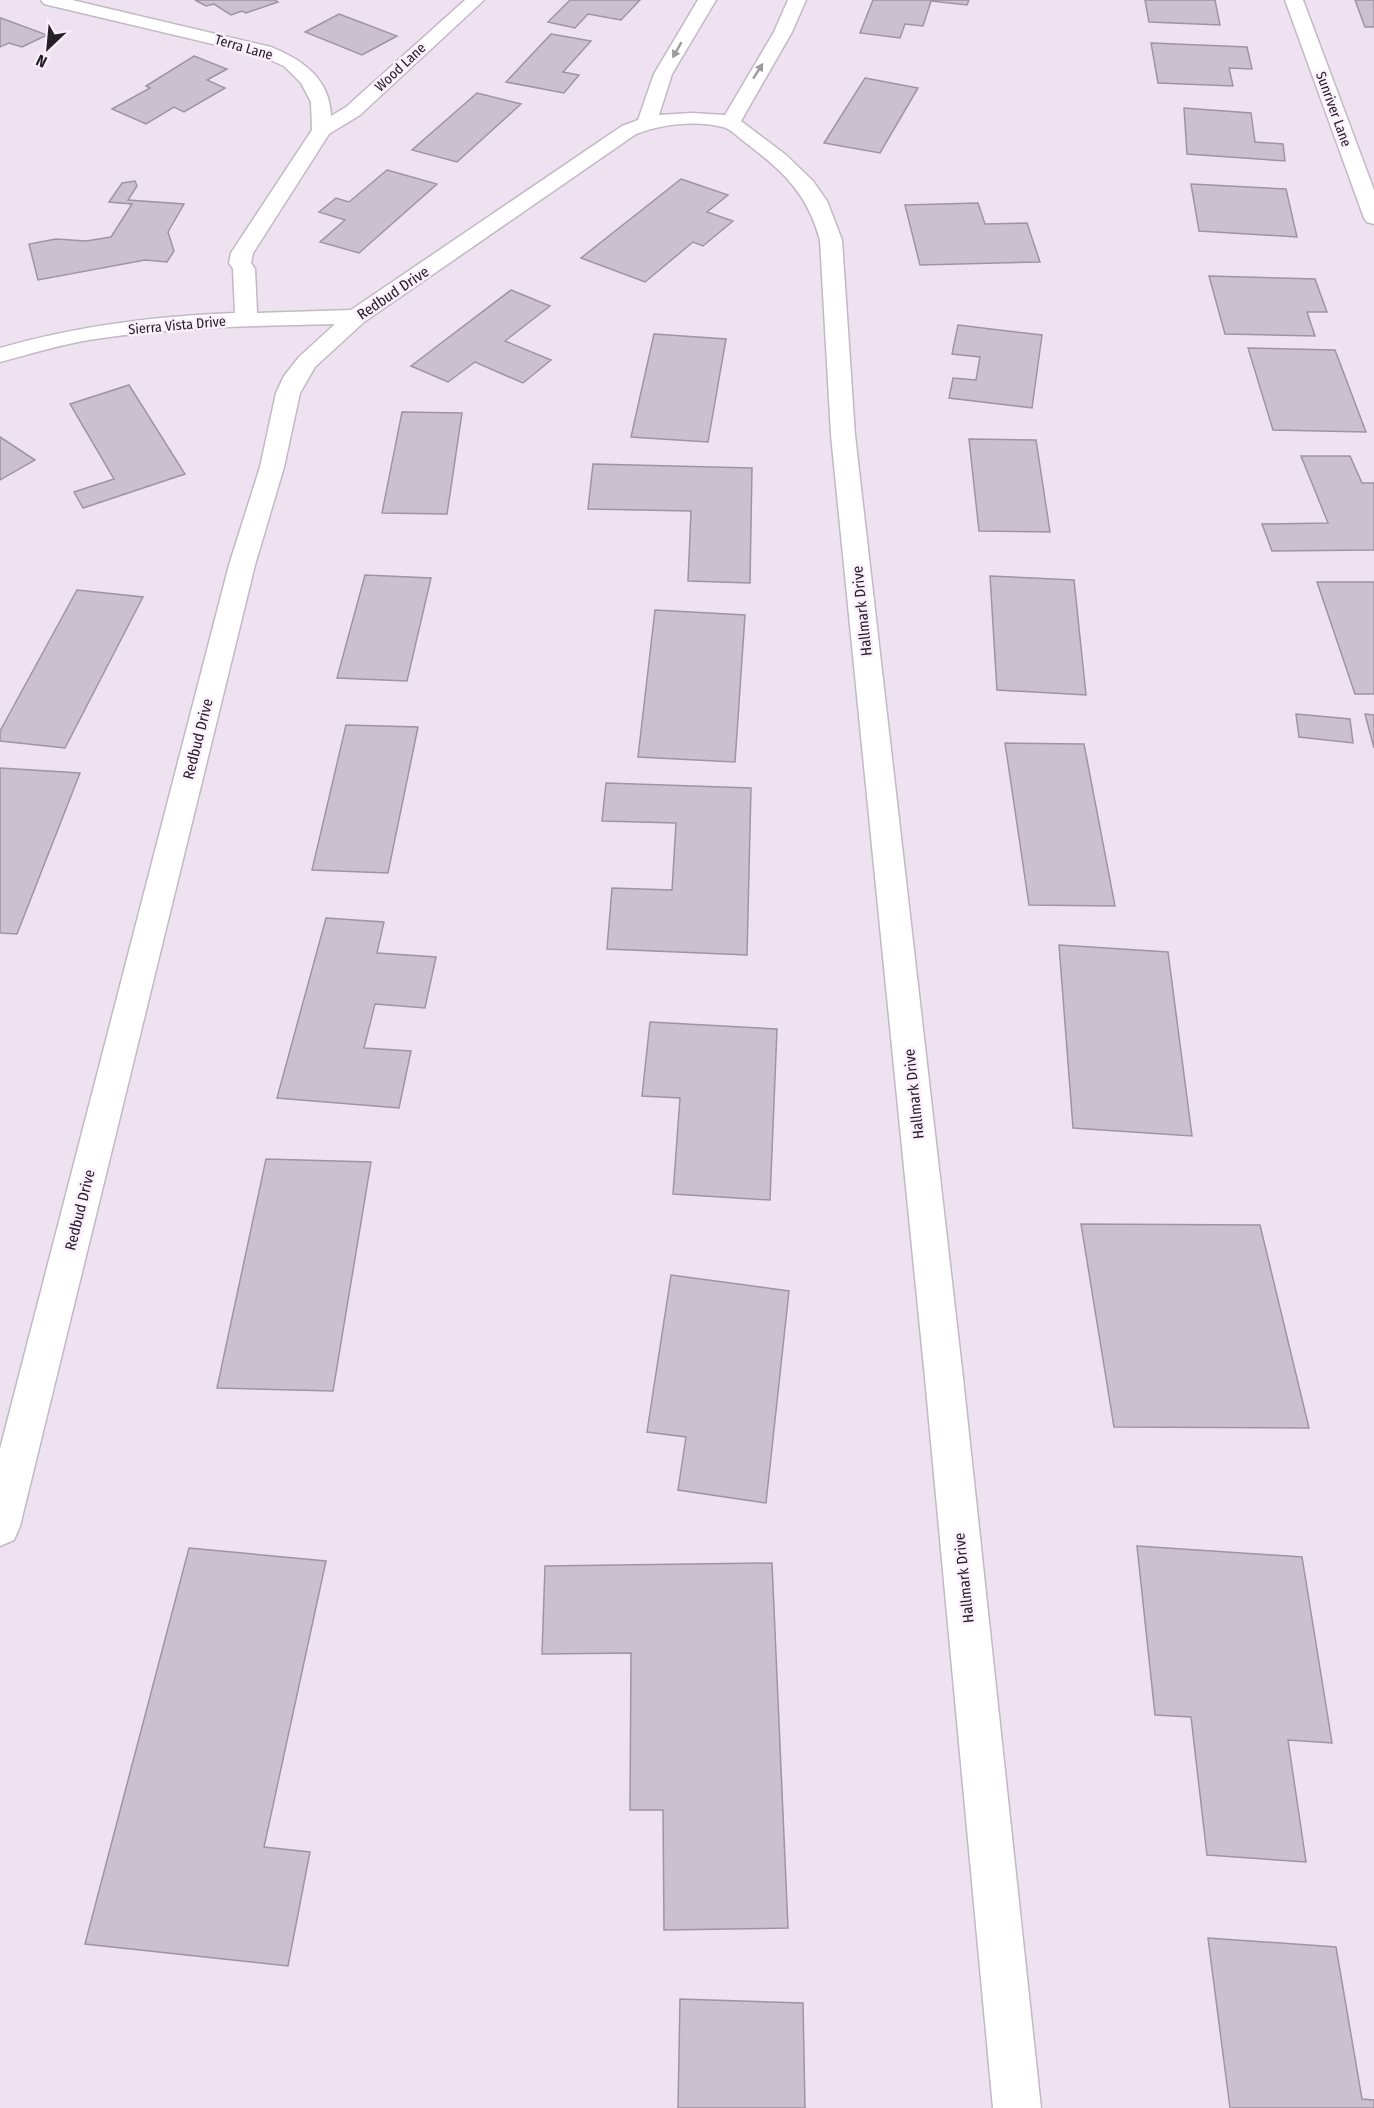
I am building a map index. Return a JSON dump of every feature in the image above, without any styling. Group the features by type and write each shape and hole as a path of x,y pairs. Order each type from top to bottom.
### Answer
{"street":[{"name":"Terra Lane","path":"50,0 265,51 291,62 309,80 321,102 322,130"},
{"name":"Wood Lane","path":"322,130 353,111 475,0"},
{"path":"647,122 663,74 707,0"},
{"path":"730,122 744,92 788,26 797,0"},
{"name":"Sunriver Lane","path":"1294,0 1370,196 1374,218"},
{"name":"Redbud Drive","path":"0,1526 239,575 272,467 288,393 296,376 356,317 409,284 615,139 647,122 668,117 730,122"},
{"name":"Hallmark Drive","path":"730,122 805,182 818,200 831,240 843,435 944,1378 1017,2108"},
{"path":"246,320 244,269 240,263 242,253 322,130"},
{"name":"Sierra Vista Drive","path":"0,355 97,334 207,321 356,317"}],"building":[{"path":"195,0 275,0 278,2 246,13 242,11 231,15 214,4 206,6"},
{"path":"570,0 640,0 621,20 588,14 575,28 548,22"},
{"path":"873,0 969,0 967,5 931,1 923,26 905,24 900,38 860,33"},
{"path":"1145,0 1215,0 1220,25 1149,22"},
{"path":"1355,0 1374,0 1374,27 1365,27"},
{"path":"339,14 397,36 362,55 305,32"},
{"path":"0,18 47,35 22,47 9,43 0,47"},
{"path":"551,34 591,41 563,72 579,75 564,93 506,82"},
{"path":"1151,43 1247,47 1252,69 1229,68 1233,86 1158,83"},
{"path":"194,56 227,69 207,80 225,88 184,112 174,107 146,124 112,109 150,88 146,86"},
{"path":"865,78 918,88 880,153 824,143"},
{"path":"477,93 521,104 457,162 412,150"},
{"path":"1184,108 1251,113 1255,142 1283,144 1285,161 1187,154"},
{"path":"387,170 437,184 359,253 320,242 345,220 319,212 336,198 349,202"},
{"path":"681,179 728,195 707,212 733,221 703,246 693,242 645,282 581,258"},
{"path":"135,181 137,186 128,200 184,204 168,232 174,251 167,262 145,260 38,280 29,244 56,239 86,241 111,237 132,204 109,202 122,183"},
{"path":"1191,184 1286,189 1297,237 1199,231"},
{"path":"978,203 985,224 1027,223 1040,262 920,265 905,205"},
{"path":"1209,276 1315,279 1327,312 1307,312 1315,336 1225,334"},
{"path":"511,290 550,306 505,341 551,360 523,383 475,362 448,382 411,366"},
{"path":"958,325 1042,335 1032,408 949,398 953,378 976,380 980,357 952,354"},
{"path":"654,334 726,339 708,442 631,437"},
{"path":"1248,348 1335,350 1366,432 1273,430"},
{"path":"129,385 185,474 83,508 74,492 114,479 70,404"},
{"path":"402,412 462,413 447,514 382,513"},
{"path":"0,437 35,460 0,480"},
{"path":"969,439 1036,440 1050,532 979,531"},
{"path":"1301,456 1350,456 1362,483 1374,483 1374,550 1272,551 1262,524 1328,523"},
{"path":"593,464 752,468 750,583 688,581 691,511 588,509"},
{"path":"365,575 431,578 407,681 337,678"},
{"path":"990,576 1074,580 1086,695 997,690"},
{"path":"1317,582 1374,582 1374,694 1355,694"},
{"path":"77,590 143,597 65,748 0,741 0,731"},
{"path":"655,610 745,615 735,762 638,757"},
{"path":"1296,714 1350,719 1353,743 1299,737"},
{"path":"1365,714 1374,715 1374,748"},
{"path":"346,725 418,727 388,873 312,870"},
{"path":"1005,743 1084,744 1115,906 1029,905"},
{"path":"0,768 80,773 17,934 0,933"},
{"path":"606,783 751,788 747,955 607,949 612,888 672,890 676,823 602,821"},
{"path":"326,918 384,922 377,953 436,957 425,1008 375,1004 364,1048 411,1051 399,1108 277,1098"},
{"path":"1059,945 1168,952 1192,1136 1073,1128"},
{"path":"650,1022 777,1029 770,1200 673,1194 680,1098 642,1096"},
{"path":"266,1159 371,1162 333,1391 217,1388"},
{"path":"1081,1224 1260,1225 1309,1428 1114,1427"},
{"path":"671,1275 789,1291 766,1503 678,1490 686,1437 647,1432"},
{"path":"1137,1546 1302,1557 1332,1743 1288,1740 1306,1862 1207,1855 1191,1717 1155,1715"},
{"path":"189,1548 326,1561 264,1847 310,1852 288,1966 85,1944"},
{"path":"772,1563 788,1928 664,1930 663,1810 630,1810 631,1653 542,1654 545,1566"},
{"path":"1208,1938 1336,1947 1362,2099 1374,2100 1374,2108 1230,2108"},
{"path":"680,1999 803,2003 805,2108 678,2108"}]}
